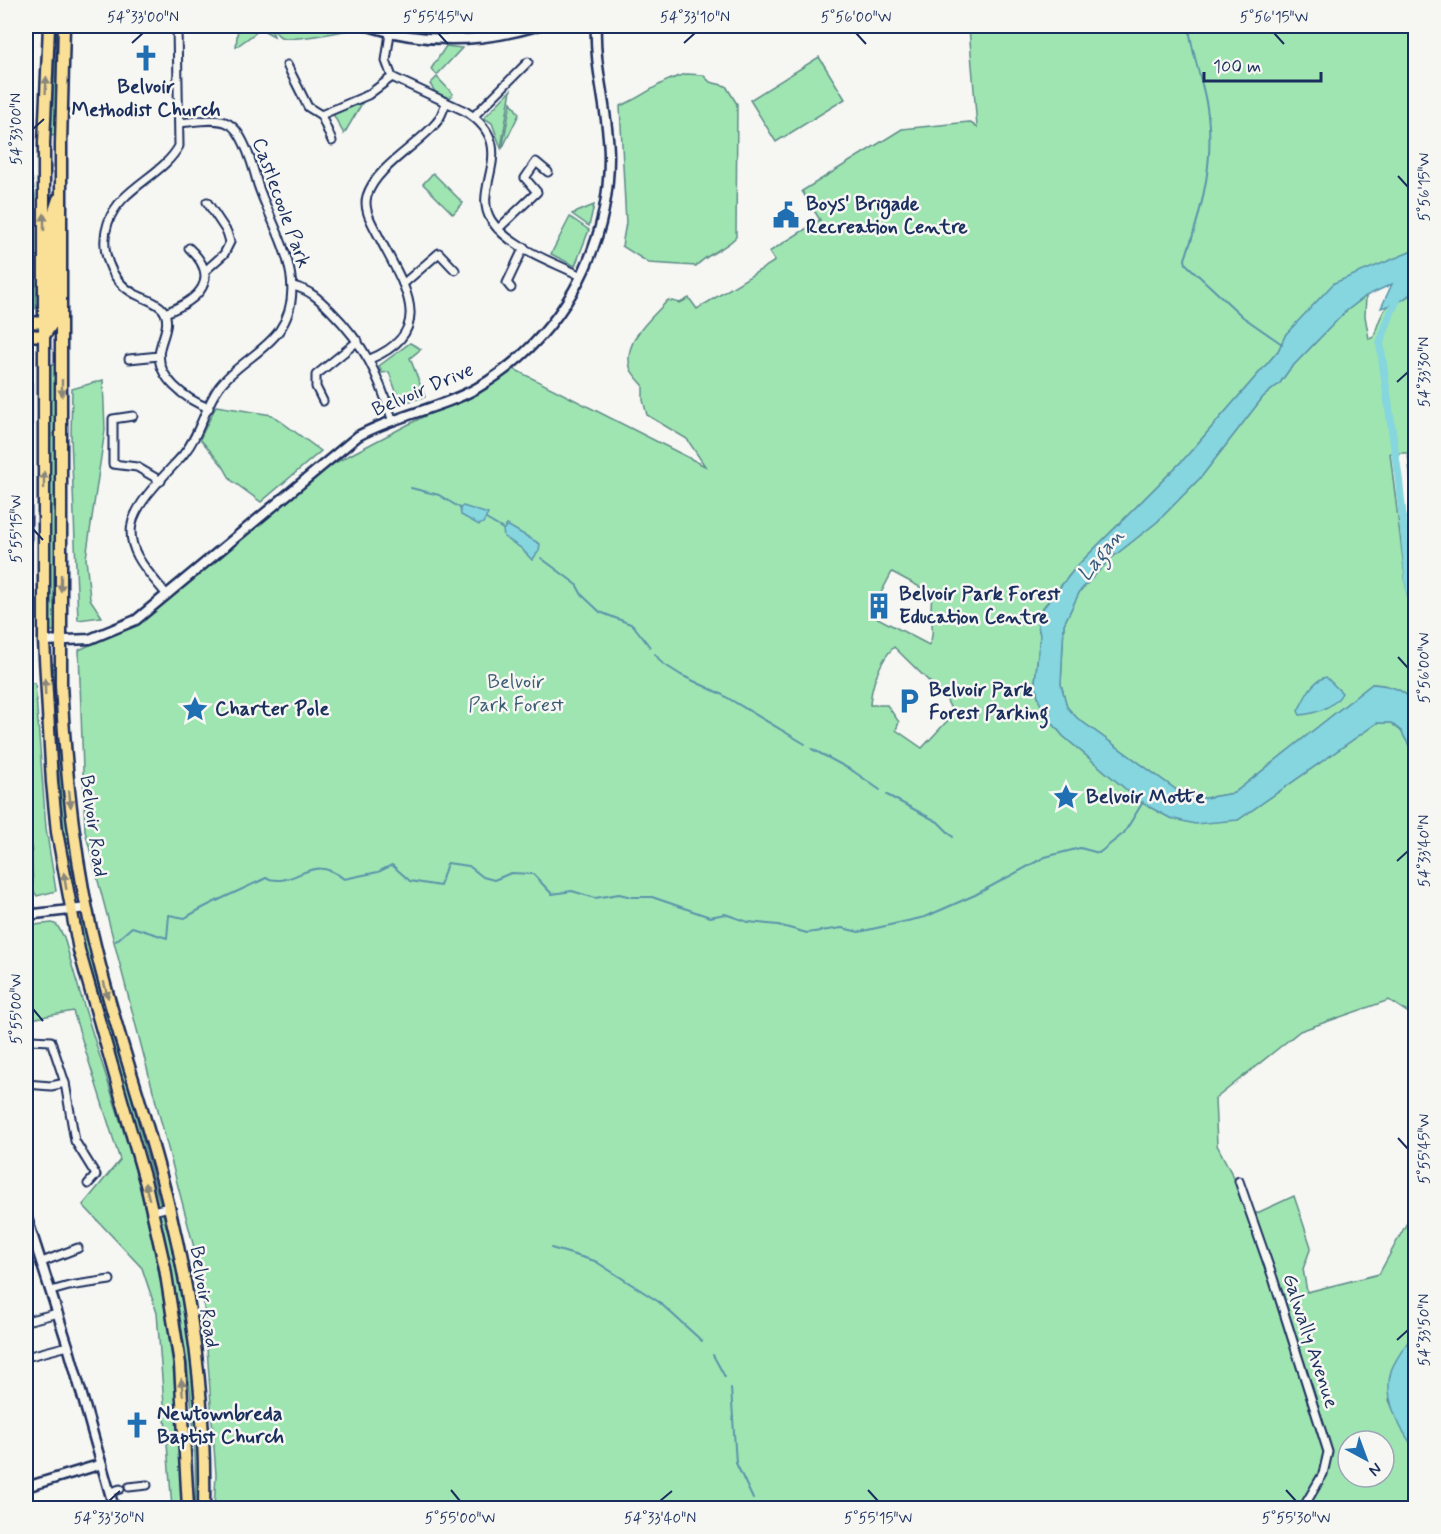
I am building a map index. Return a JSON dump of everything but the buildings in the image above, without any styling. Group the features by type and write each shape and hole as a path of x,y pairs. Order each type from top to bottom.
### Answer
{"highway":[{"name":"Belvoir Road","path":"49,26 44,143 53,325 61,641 67,773 87,908 110,1004 169,1207 194,1333 202,1424 204,1509"},
{"name":"Belvoir Road","path":"64,26 61,191 53,325 44,336 44,641 52,782 70,910 89,991 153,1211 165,1268 180,1364 188,1509"},
{"path":"26,322 53,325"},
{"path":"26,335 44,336"}],"street":[{"path":"177,26 179,146 177,151 121,202 110,216 105,232 108,263 117,279 132,293 160,307 165,313 166,326 159,356 162,366 185,397 209,408"},
{"path":"368,26 390,33 430,39 481,38 537,26"},
{"path":"479,26 481,38"},
{"name":"Belvoir Drive","path":"44,641 90,639 113,632 136,620 350,442 392,419 459,397 477,388 511,363 540,337 556,318 593,253 601,226 608,182 608,136 596,64 596,26"},
{"path":"390,33 386,61 392,77 474,116 486,133 494,158 485,204 487,212 498,229 524,247 580,276"},
{"path":"474,116 528,62"},
{"path":"287,65 308,107 321,115 332,141"},
{"path":"321,115 368,95 392,77"},
{"path":"370,360 397,346 406,333 411,308 403,284 369,218 368,195 372,184 438,121 446,103"},
{"name":"Castlecoole Park","path":"168,594 144,567 135,551 131,536 136,512 192,442 219,387 279,330 293,286 290,264 269,216 249,156 234,128 229,123 180,123"},
{"path":"498,229 537,192 525,178 536,162 548,172"},
{"path":"205,271 224,254 230,242 227,232 207,202"},
{"path":"511,288 507,283 524,247"},
{"path":"165,313 197,296 206,279 201,260 189,248"},
{"path":"403,284 439,253 455,270"},
{"path":"293,286 311,292 358,341 370,360 392,419"},
{"path":"323,401 316,387 316,375 358,341"},
{"path":"129,359 159,356"},
{"path":"26,384 26,581"},
{"path":"133,416 113,419 113,464 137,467 161,481"},
{"path":"26,901 29,915 87,908"},
{"path":"31,1040 51,1041 65,1083 75,1141 96,1175 88,1184"},
{"path":"26,1084 51,1086 65,1083"},
{"name":"Galwally Avenue","path":"1239,1182 1276,1288 1328,1452 1323,1474 1303,1509"},
{"path":"153,1211 169,1207"},
{"path":"26,1218 68,1346 114,1509"},
{"path":"42,1262 78,1248"},
{"path":"51,1291 110,1280"},
{"path":"26,1322 58,1313"},
{"path":"26,1357 68,1346"},
{"path":"26,1487 102,1464"},
{"path":"129,1486 147,1485"},
{"path":"110,1492 120,1489"}],"green space":[{"path":"57,26 60,26 56,135 51,136"},
{"path":"238,26 270,26 274,36 261,29 236,47"},
{"path":"272,26 352,26 358,28 319,36 287,38 279,36"},
{"path":"389,26 459,26 471,31 436,33"},
{"name":"Belvoir Park Forest","path":"972,26 1415,26 1415,250 1359,274 1286,334 1278,351 1185,458 1077,566 1036,616 1040,635 1035,682 1039,701 1049,719 1063,736 1142,803 1170,818 1238,820 1377,723 1391,723 1401,731 1415,756 1415,1017 1389,1000 1300,1031 1215,1099 1217,1145 1236,1182 1241,1180 1255,1214 1294,1196 1311,1247 1303,1269 1307,1292 1379,1274 1415,1208 1415,1331 1408,1343 1389,1400 1401,1427 1415,1449 1415,1508 214,1508 216,1475 202,1278 85,831 79,650 144,620 329,466 436,410 454,404 512,368 705,466 687,439 647,415 643,400 643,385 633,374 629,357 640,330 668,300 680,303 689,298 697,309 775,261 769,252 820,220 802,191 902,129 969,122 977,127 969,28","holes":["892,572 933,594 931,600 932,634 929,645 870,614","894,647 945,697 950,707 950,718 922,748 896,730 899,722 887,705 870,705 877,674 884,659"]},
{"path":"446,46 462,48 437,75 431,69"},
{"path":"819,57 845,99 776,142 750,100"},
{"path":"687,74 703,75 710,82 726,86 737,104 736,237 696,266 649,263 622,246 626,223 620,106 669,80"},
{"path":"437,77 453,94 448,99 437,95 430,84"},
{"path":"511,90 501,148 492,123 484,118"},
{"path":"364,100 344,134 333,114"},
{"path":"511,102 519,114 502,149"},
{"path":"433,173 463,203 453,214 423,184"},
{"path":"32,178 35,195 36,308 26,313 26,277 29,265 26,259 26,188"},
{"path":"594,205 589,226 572,214"},
{"path":"570,217 589,230 575,266 551,254"},
{"path":"1415,294 1415,526 1408,453 1390,453 1415,658 1415,706 1397,689 1372,684 1234,793 1205,798 1185,796 1077,718 1067,707 1061,684 1064,624 1080,591 1109,560 1157,522 1202,476 1263,397 1280,383 1289,370 1345,312 1366,296 1365,316 1369,339 1374,337 1382,313 1391,303"},
{"path":"410,343 421,349 410,358 425,397 394,405 391,397 397,394 389,372 382,373 379,366"},
{"path":"50,365 56,365 57,631 50,631"},
{"path":"103,380 105,430 86,558 90,599 102,617 78,620 71,436 72,389"},
{"path":"216,406 272,415 321,451 261,502 231,480 223,466 200,439"},
{"path":"56,663 57,720 74,884 71,885 57,747 52,664"},
{"path":"31,683 35,683 46,828 56,891 37,896 33,890 27,730"},
{"path":"83,920 174,1255 186,1324 197,1415 199,1508 195,1508 190,1386 169,1259 150,1180 86,955 78,922"},
{"path":"52,923 57,925 64,937 144,1202 169,1332 178,1420 182,1508 172,1508 157,1313 142,1268 83,1205 120,1160 73,1011 26,1020 26,926"}],"water":[{"name":"Lagan","path":"1415,250 1416,274 1410,295 1381,308 1392,284 1366,296 1345,312 1289,370 1280,383 1263,397 1202,476 1157,522 1109,560 1080,591 1064,624 1061,684 1067,707 1077,718 1185,796 1205,798 1234,793 1372,684 1389,686 1409,697 1416,716 1415,756 1401,731 1391,723 1377,723 1238,820 1195,824 1170,818 1142,803 1063,736 1049,719 1039,701 1035,682 1040,635 1036,617 1077,566 1185,458 1278,351 1286,334 1334,283"},
{"path":"463,506 488,514 483,523 479,525 461,515 460,508"},
{"path":"507,525 540,544 539,551 532,560 521,548 504,537 503,530"},
{"path":"1326,677 1342,693 1339,698 1324,709 1300,715 1298,711 1309,691 1316,682"},
{"path":"1415,1331 1415,1449 1394,1413 1389,1382 1395,1361"}],"waterway":[{"path":"1189,26 1205,97 1209,159 1202,200 1185,259 1186,264 1243,317 1282,344"},
{"path":"1400,294 1380,343 1399,481 1416,647"},
{"path":"411,488 439,495 460,508"},
{"path":"486,519 503,529"},
{"path":"541,558 576,584 582,595 600,612 633,625 650,647"},
{"path":"655,654 662,663 681,675 721,694 805,744"},
{"path":"812,749 853,771 880,790"},
{"path":"887,795 938,822 953,837"},
{"path":"116,941 132,927 167,938 169,915 185,918 266,878 286,879 313,869 322,869 332,871 344,879 378,872 392,865 410,881 440,886 447,863 469,866 483,877 494,880 511,873 533,874 552,894 572,891 595,898 619,894 632,897 652,897 710,917 725,914 748,922 778,925 807,933 842,928 859,932 925,917 975,895 1045,857 1080,848 1099,853 1124,833 1143,802"},
{"path":"551,1248 595,1261 659,1302 702,1341"},
{"path":"713,1355 725,1377"},
{"path":"731,1388 736,1463 753,1499"}],"place":[{"name":"Belvoir Methodist Church","path":"146,58"},
{"name":"Boys' Brigade Recreation Centre","path":"786,215"},
{"name":"Belvoir Park Forest Education Centre","path":"879,606"},
{"name":"Belvoir Park Forest Parking","path":"909,701"},
{"name":"Charter Pole","path":"195,709"},
{"name":"Belvoir Motte","path":"1066,797"},
{"name":"Newtownbreda Baptist Church","path":"137,1425"}]}
